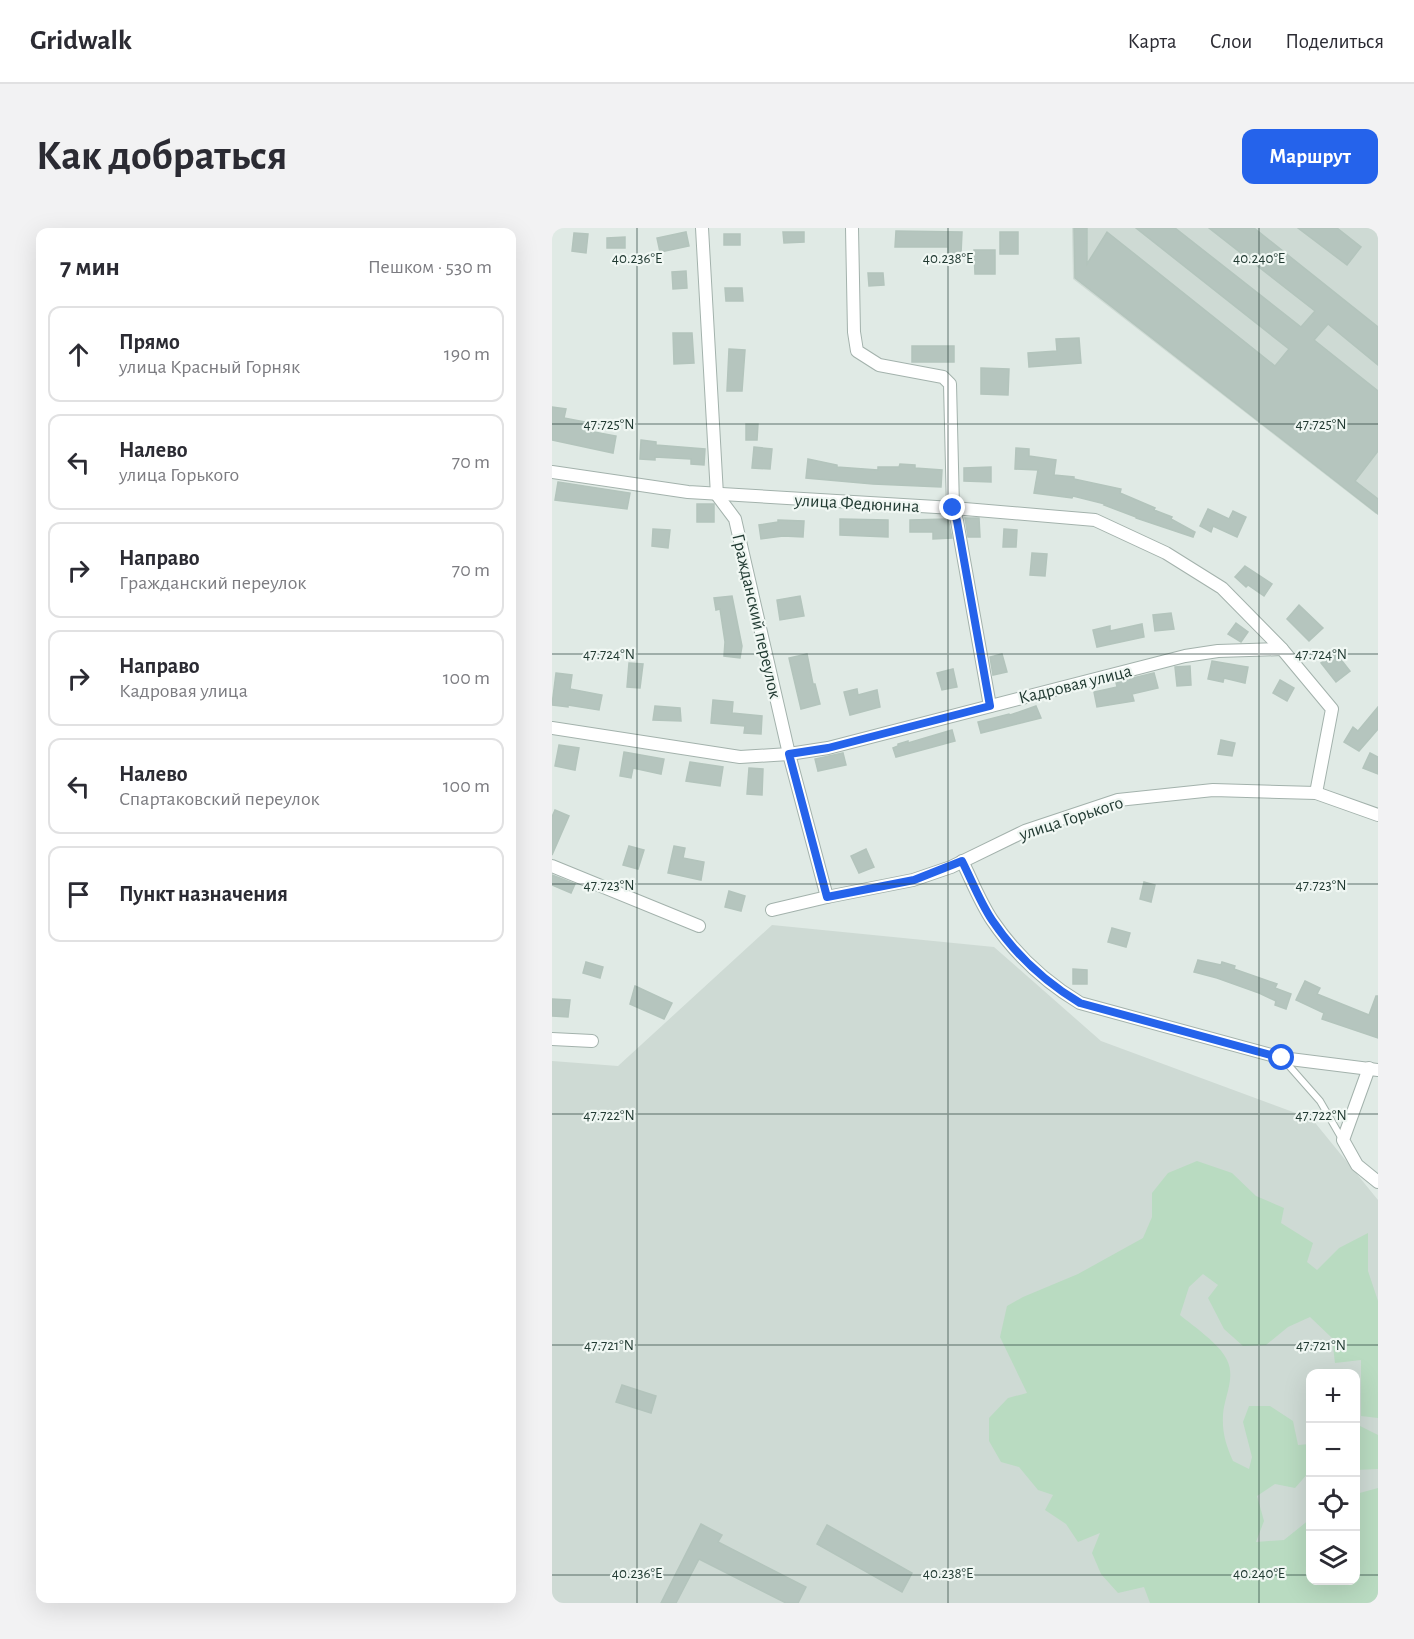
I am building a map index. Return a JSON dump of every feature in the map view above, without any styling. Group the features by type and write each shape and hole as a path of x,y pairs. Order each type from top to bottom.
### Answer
{"street":[{"path":"702,228 717,495"},
{"path":"852,228 854,332 857,351 879,365 943,377 950,384 953,508 990,706"},
{"name":"улица Федюнина","path":"552,472 717,495 953,508 1095,520 1166,554 1222,588 1282,649 1332,709 1316,793"},
{"name":"Гражданский переулок","path":"717,495 735,519 789,754 827,897"},
{"name":"Кадровая улица","path":"552,728 740,757 789,754 828,748 1185,656 1218,651 1282,649"},
{"name":"улица Горького","path":"772,910 914,880 962,861 1025,831 1118,800 1214,790 1316,793 1378,815"},
{"path":"962,861 992,920 1025,960 1054,987 1080,1003 1282,1058 1374,1069 1343,1140 1357,1165 1378,1182"},
{"path":"552,866 699,926"},
{"path":"552,1039 592,1041"}],"lane":[{"path":"1282,1058 1320,1101 1343,1140"}],"shaded area":[{"path":"1072,228 1378,228 1378,511 1376,514 1073,279"},
{"path":"772,925 994,947 1101,1041 1312,1119 1378,1200 1378,1603 552,1603 552,1061 618,1066"}],"green space":[{"path":"1197,1161 1232,1173 1256,1196 1284,1208 1281,1223 1313,1243 1307,1262 1317,1270 1339,1248 1368,1233 1368,1271 1378,1301 1378,1418 1361,1416 1361,1360 1335,1363 1332,1338 1310,1317 1288,1327 1266,1345 1243,1346 1224,1329 1208,1298 1218,1285 1203,1274 1189,1287 1180,1315 1212,1342 1227,1360 1230,1381 1224,1408 1223,1428 1233,1461 1249,1469 1252,1457 1243,1422 1249,1406 1270,1406 1293,1421 1298,1445 1306,1444 1306,1476 1295,1488 1275,1484 1257,1496 1264,1521 1256,1542 1284,1540 1306,1522 1306,1585 1360,1585 1360,1493 1378,1488 1378,1603 1150,1603 1144,1587 1118,1593 1101,1574 1092,1553 1100,1533 1078,1542 1066,1524 1045,1510 1053,1495 1038,1490 1019,1467 1001,1462 989,1441 989,1418 1008,1398 1027,1393 1000,1337 1007,1306 1078,1274 1143,1238 1152,1217 1152,1193 1168,1173"},
{"path":"1360,1426 1378,1435 1378,1469 1360,1470"}],"building":[{"path":"1074,228 1087,228 1087,264 1107,232 1275,366 1289,349 1136,228 1175,228 1301,327 1315,311 1209,228 1254,228 1378,327 1378,365 1328,324 1314,340 1378,391 1378,451 1355,481 1378,499 1378,514 1075,278"},
{"path":"1298,228 1337,228 1361,247 1347,265"},
{"path":"896,231 962,232 961,254 948,254 948,247 895,247"},
{"path":"686,232 689,246 660,252 657,238"},
{"path":"783,232 804,232 804,242 784,243"},
{"path":"1000,232 1018,232 1018,254 1000,254"},
{"path":"574,233 588,234 586,253 572,251"},
{"path":"724,234 740,234 740,245 724,245"},
{"path":"625,237 625,248 607,248 607,238"},
{"path":"974,250 995,250 995,274 975,274"},
{"path":"686,271 687,288 673,289 672,272"},
{"path":"868,273 883,273 884,285 869,286"},
{"path":"725,288 742,288 743,301 726,301"},
{"path":"673,333 692,333 694,363 674,364"},
{"path":"1079,338 1081,363 1029,367 1028,353 1057,351 1056,339"},
{"path":"912,346 954,346 954,362 912,362"},
{"path":"729,349 745,350 742,391 727,391"},
{"path":"981,368 1009,369 1008,395 981,394"},
{"path":"552,407 566,409 564,418 596,424 594,432 616,436 613,453 552,440"},
{"path":"746,424 758,424 757,440 746,440"},
{"path":"641,440 656,442 656,445 705,449 704,465 691,464 691,459 655,457 655,460 640,459"},
{"path":"754,447 772,449 770,469 752,468"},
{"path":"1016,448 1029,449 1029,456 1056,460 1054,475 1074,477 1074,479 1121,489 1120,493 1155,508 1154,510 1172,517 1171,519 1195,532 1193,537 1136,518 1105,504 1073,496 1072,498 1034,493 1038,470 1015,469"},
{"path":"808,459 837,465 837,467 878,470 878,467 899,467 900,464 915,465 915,468 942,470 941,487 806,478"},
{"path":"991,467 991,482 964,481 964,468"},
{"path":"558,482 630,493 627,509 555,500"},
{"path":"697,504 714,504 714,522 697,522"},
{"path":"1208,509 1229,519 1233,511 1246,517 1237,537 1213,526 1211,532 1200,526"},
{"path":"965,518 979,518 980,537 968,537"},
{"path":"840,519 888,520 888,537 840,535"},
{"path":"948,519 952,538 933,539 933,532 910,532 910,520"},
{"path":"778,520 804,521 803,537 783,536 761,539 759,525 778,522"},
{"path":"653,529 670,530 668,548 652,546"},
{"path":"1004,529 1017,530 1016,547 1003,547"},
{"path":"1032,553 1047,554 1045,576 1030,575"},
{"path":"1245,566 1272,584 1264,596 1248,585 1246,587 1235,577"},
{"path":"732,596 742,646 740,658 724,656 725,642 720,609 716,610 714,598"},
{"path":"800,596 804,616 780,620 777,600"},
{"path":"1299,605 1323,628 1309,641 1287,619"},
{"path":"1171,613 1174,629 1155,631 1153,615"},
{"path":"1236,623 1248,632 1241,642 1228,634"},
{"path":"1142,624 1144,637 1097,647 1093,630 1110,626 1110,631"},
{"path":"1335,652 1350,671 1336,682 1321,663"},
{"path":"807,654 820,704 801,709 789,658"},
{"path":"1002,654 1007,672 993,675 990,657"},
{"path":"1212,661 1248,667 1245,683 1224,678 1223,682 1208,679"},
{"path":"629,663 643,664 640,688 627,687"},
{"path":"1190,666 1191,685 1177,686 1175,667"},
{"path":"953,669 957,687 942,690 937,673"},
{"path":"556,673 572,675 570,689 602,695 599,710 552,705"},
{"path":"1154,673 1158,688 1132,694 1134,701 1097,707 1094,692 1117,687 1116,682"},
{"path":"1280,680 1294,688 1287,701 1273,693"},
{"path":"857,689 858,695 877,690 880,707 850,715 844,692"},
{"path":"713,700 733,702 732,713 762,716 761,734 744,733 745,726 711,723"},
{"path":"655,706 680,708 681,721 653,720"},
{"path":"1036,706 1041,718 981,733 978,722"},
{"path":"1378,707 1378,729 1359,751 1344,742 1353,727 1358,731"},
{"path":"952,730 955,741 896,757 893,748 898,744"},
{"path":"1221,740 1235,743 1232,756 1218,754"},
{"path":"559,745 579,748 575,770 555,766"},
{"path":"624,752 664,759 661,774 633,768 631,778 620,776"},
{"path":"843,753 846,765 818,771 815,759"},
{"path":"1370,753 1378,757 1378,774 1363,768"},
{"path":"690,762 723,767 720,786 686,781"},
{"path":"749,768 763,769 762,795 747,794"},
{"path":"555,810 569,816 552,855 552,817"},
{"path":"629,846 644,850 638,869 623,865"},
{"path":"674,846 685,848 683,858 704,862 701,880 668,873"},
{"path":"866,849 874,867 859,873 851,856"},
{"path":"552,875 575,884 571,893 552,885"},
{"path":"1144,882 1155,885 1151,902 1140,899"},
{"path":"729,891 745,896 741,911 725,907"},
{"path":"1112,928 1130,933 1126,947 1108,942"},
{"path":"1198,960 1221,965 1222,962 1235,966 1234,969 1277,984 1275,988 1291,994 1286,1009 1275,1005 1276,1001 1259,993 1194,972"},
{"path":"586,962 603,967 600,978 583,973"},
{"path":"1073,969 1087,970 1087,984 1073,984"},
{"path":"1305,981 1320,988 1317,994 1369,1015 1376,996 1378,996 1378,1038 1322,1019 1324,1013 1296,1000"},
{"path":"635,986 672,1003 664,1019 630,1004"},
{"path":"552,999 570,1000 568,1017 552,1016"},
{"path":"622,1385 656,1396 651,1413 616,1402"},
{"path":"701,1524 722,1535 718,1542 806,1587 798,1603 786,1603 699,1559 676,1603 661,1603"},
{"path":"827,1525 912,1573 902,1592 817,1544"}],"route":[{"path":"953,508 990,706 828,748 789,754 827,897 914,880 962,861 992,920 1025,960 1054,987 1080,1003 1282,1058"}]}
